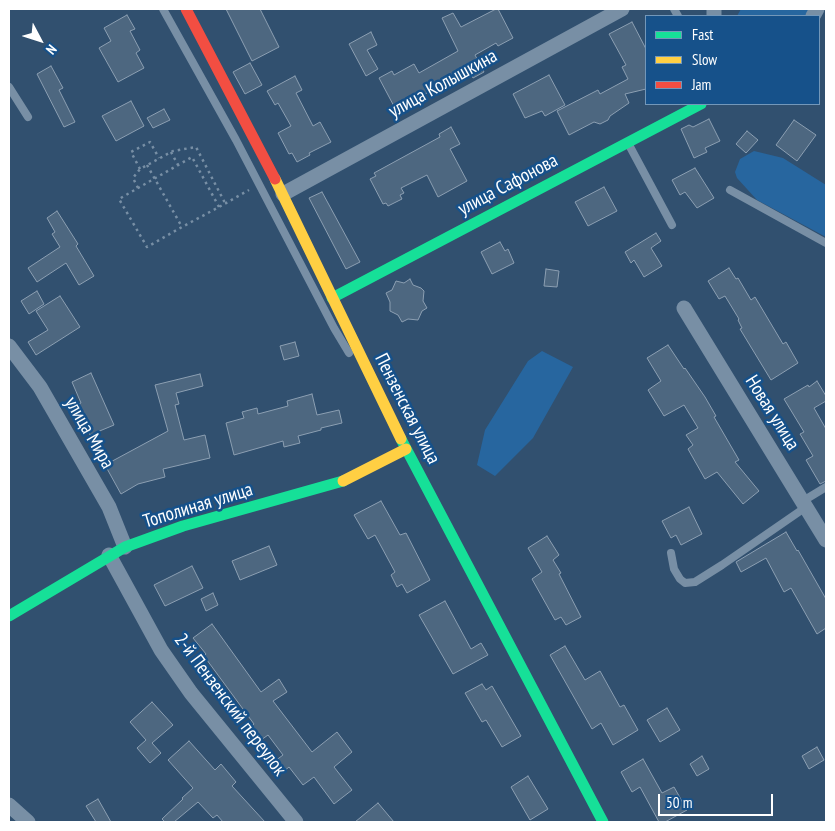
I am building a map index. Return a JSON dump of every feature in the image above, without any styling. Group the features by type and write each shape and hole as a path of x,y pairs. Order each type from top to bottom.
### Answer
{"street":[{"name":"улица Колышкина","path":"283,194 622,9"},
{"name":"Пензенская улица","path":"189,10 283,194 406,449 603,822"},
{"name":"улица Сафонова","path":"332,298 699,105"},
{"name":"Новая улица","path":"684,308 826,540"},
{"name":"улица Мира","path":"9,346 40,387 109,507 124,547"},
{"name":"Тополиная улица","path":"9,616 124,547 183,526 350,479 406,449"},
{"name":"2-й Пензенский переулок","path":"109,555 161,650 191,693 296,822"},
{"path":"9,805 28,822"}],"lane":[{"path":"163,9 334,328 406,449"},
{"path":"9,87 28,117"},
{"path":"627,142 672,225"},
{"path":"730,190 826,243"},
{"path":"671,553 674,569 680,579 685,583 695,582 722,565 826,487"}],"path":[{"path":"140,169 131,152 150,142 160,158"},
{"path":"138,188 133,178 140,169 171,152 196,147 225,203"},
{"path":"171,152 178,165"},
{"path":"219,207 192,157 119,199 147,247 259,185"},
{"path":"147,165 182,227"},
{"path":"204,180 211,176"}],"shaded area":[{"path":"741,9 809,9 806,15 738,15"},
{"path":"754,151 783,158 826,185 826,237 757,200 737,178 735,172 740,159"},
{"path":"542,351 573,367 533,438 495,476 477,465 485,430 528,361"}],"building":[{"path":"226,9 260,9 279,47 252,61"},
{"path":"498,9 513,38 498,46 496,43 475,55 484,72 473,78 468,68 396,110 379,78 392,71 394,75 414,64 419,73 458,51 442,18 453,13 461,27"},
{"path":"127,15 135,29 130,31 140,50 136,53 144,68 118,82 99,48 111,41 104,28"},
{"path":"632,22 645,47 645,89 625,94 629,103 610,116 608,120 600,124 594,122 569,135 557,111 598,90 600,94 628,79 622,67 626,65 609,34"},
{"path":"371,32 377,45 367,50 378,69 366,76 349,44"},
{"path":"250,63 262,85 245,94 233,72"},
{"path":"51,66 63,88 59,90 75,122 64,127 37,74"},
{"path":"549,75 565,105 545,116 542,111 525,118 513,94"},
{"path":"295,76 302,90 296,93 313,126 320,122 331,142 309,153 310,155 297,162 292,153 289,154 278,133 291,126 278,103 275,105 267,91"},
{"path":"131,101 144,126 116,141 102,116"},
{"path":"164,109 170,120 153,128 147,118"},
{"path":"709,119 720,141 705,148 707,152 694,158 681,129 689,125 693,127"},
{"path":"794,120 816,135 797,161 776,145"},
{"path":"451,127 460,144 450,149 467,181 438,197 427,175 401,188 404,193 400,195 402,199 388,206 386,203 383,204 370,179 376,176 374,173 440,137 439,134"},
{"path":"747,131 758,140 746,153 736,144"},
{"path":"695,168 714,198 697,208 685,192 680,195 672,180"},
{"path":"604,187 617,211 588,226 575,202"},
{"path":"322,192 360,262 346,269 309,198"},
{"path":"57,211 78,244 76,246 94,276 79,285 66,263 37,282 28,268 60,247 52,234 55,232 47,218"},
{"path":"656,233 661,241 651,248 662,266 644,277 634,260 631,263 625,252"},
{"path":"500,242 505,251 508,249 514,263 492,274 481,252"},
{"path":"729,268 736,279 738,278 751,300 755,297 783,344 786,342 798,363 771,380 740,329 742,328 739,319 725,296 719,299 708,281"},
{"path":"546,269 559,271 557,287 544,286"},
{"path":"410,279 413,285 424,291 423,301 427,308 422,311 418,320 408,319 402,322 398,315 390,311 390,302 386,293 392,290 396,281 404,283"},
{"path":"37,291 44,304 29,314 21,301"},
{"path":"60,296 80,327 36,355 28,342 48,330 36,311"},
{"path":"295,342 299,356 284,360 280,346"},
{"path":"668,345 705,397 716,416 714,417 739,460 735,462 759,491 743,504 717,472 705,479 688,449 693,445 686,435 698,428 684,405 664,416 648,390 661,381 647,358"},
{"path":"91,373 114,425 90,435 77,405 81,403 72,382"},
{"path":"200,374 203,386 176,393 179,404 175,405 184,440 205,435 210,458 163,469 165,477 138,484 121,494 105,465 168,431 155,385"},
{"path":"817,381 826,396 826,401 814,408 826,429 826,481 820,484 806,460 813,456 800,434 804,432 784,399"},
{"path":"312,394 317,415 339,410 342,423 298,436 300,443 284,447 283,441 234,455 226,423 244,418 242,412 257,408 258,414 288,406 287,401"},
{"path":"381,501 400,535 406,533 430,580 407,593 402,584 397,587 391,575 395,572 375,535 368,539 354,515"},
{"path":"689,507 702,534 681,545 676,535 671,538 662,521"},
{"path":"786,532 826,599 826,628 817,634 791,588 784,592 766,558 741,572 736,562"},
{"path":"547,536 559,555 553,560 581,617 566,625 561,617 555,620 532,579 542,572 528,548"},
{"path":"269,546 277,565 240,580 232,561"},
{"path":"192,566 203,588 165,606 154,585"},
{"path":"213,593 218,605 206,611 201,599"},
{"path":"445,601 471,649 481,643 488,655 453,674 419,615"},
{"path":"212,624 261,692 279,679 287,692 273,701 312,752 337,732 352,752 334,767 352,790 334,804 314,777 303,785 289,767 283,772 275,761 283,755 268,735 257,743 247,730 254,724 193,638"},
{"path":"565,646 585,680 600,671 620,707 624,705 638,730 613,745 601,723 592,729 550,655"},
{"path":"482,684 486,690 492,686 521,736 502,747 486,720 482,722 465,693"},
{"path":"152,702 173,725 152,743 161,753 150,763 137,748 146,740 130,722"},
{"path":"667,708 680,730 660,742 647,720"},
{"path":"189,741 215,770 221,764 236,782 232,786 265,822 223,822 217,815 213,818 198,802 174,822 165,822 162,819 193,788 168,760"},
{"path":"817,747 824,760 809,769 802,756"},
{"path":"702,756 709,769 697,776 690,764"},
{"path":"643,759 662,793 674,787 687,810 665,822 659,822 640,787 632,792 621,772"},
{"path":"528,776 548,809 530,820 511,787"},
{"path":"98,799 111,822 96,822 86,806"},
{"path":"378,803 394,822 355,822"}],"traffic: fast":[{"path":"332,298 699,105"},
{"path":"401,439 603,822"},
{"path":"9,616 125,547 183,526 343,481"}],"traffic: slow":[{"path":"275,179 401,439"},
{"path":"343,481 406,449"}],"traffic: jam":[{"path":"186,9 275,179"}]}
